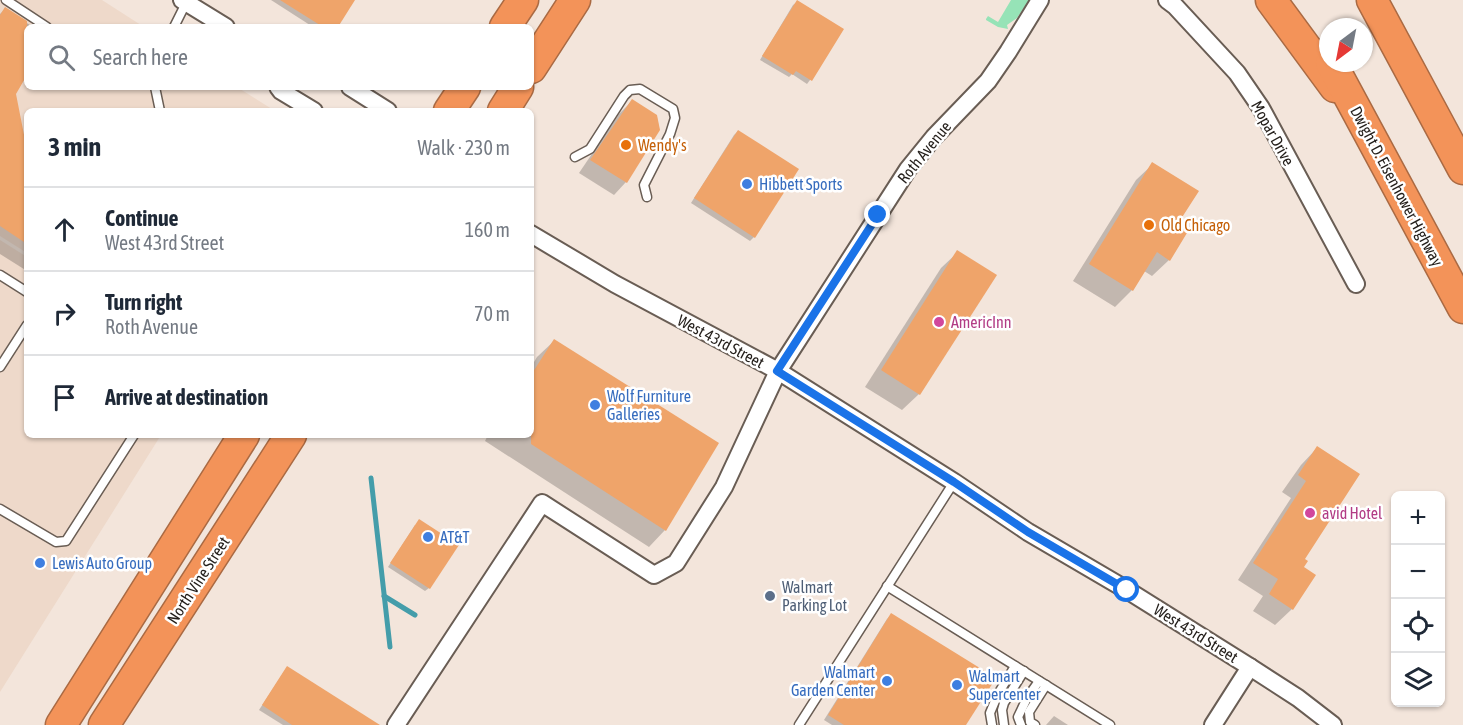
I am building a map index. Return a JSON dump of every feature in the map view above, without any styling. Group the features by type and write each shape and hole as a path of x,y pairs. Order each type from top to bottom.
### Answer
{"highway":[{"path":"507,24 523,0"},
{"path":"534,63 575,0"},
{"path":"1271,0 1366,128"},
{"path":"1297,0 1319,41"},
{"path":"1372,0 1463,169"},
{"name":"Dwight D. Eisenhower Highway","path":"1336,72 1463,308"},
{"path":"451,108 463,90"},
{"path":"505,108 516,90"},
{"path":"61,725 242,438"},
{"name":"North Vine Street","path":"104,725 289,438"}],"street":[{"name":"Roth Avenue","path":"396,725 542,503 654,575 676,563 724,487 777,371 908,169 934,137 988,81 1040,0"},
{"name":"Mopar Drive","path":"1167,0 1176,6 1238,73 1261,108 1356,284"},
{"path":"184,1 221,24"},
{"path":"280,90 309,108"},
{"path":"355,90 383,108"},
{"name":"West 43rd Street","path":"534,236 615,284 777,371 954,482 1028,532 1127,590 1250,667 1298,698 1333,725"},
{"path":"1213,725 1250,667"}],"lane":[{"path":"6,0 42,24"},
{"path":"175,24 184,1"},
{"path":"575,157 590,149 624,96 630,90 640,89 673,109 675,118 670,134 644,185 647,196"},
{"path":"155,90 159,108"},
{"path":"0,275 24,290"},
{"path":"0,367 24,330"},
{"path":"0,509 56,542 66,541 132,438"},
{"path":"799,725 954,482"},
{"path":"887,586 1110,725"},
{"path":"992,725 990,713 998,694 1015,666"},
{"path":"1004,725 1002,710 1004,703 1024,671"},
{"path":"1021,725 1018,717 1027,698 1042,683"},
{"path":"1035,725 1030,722 1029,712 1042,683"}],"shaded area":[{"path":"0,0 102,0 139,24 24,24 24,90 242,90 270,108 24,108 24,251 0,236"},
{"name":"Lewis Auto Group","path":"0,240 24,255 24,438 159,438 0,692"}],"green space":[{"path":"1011,0 1029,0 1017,18 1007,25 1008,29 998,27 986,20 988,16 998,22"}],"building":[{"path":"280,0 355,0 340,24 318,24"},
{"path":"797,0 844,29 812,81 796,71 793,75 762,56"},
{"path":"5,7 27,21 27,24 24,24 24,80 16,94 24,135 24,242 0,226 0,15"},
{"name":"Wendy's","path":"632,99 657,115 660,130 627,183 590,160"},
{"name":"Hibbett Sports","path":"738,130 799,169 755,238 694,198"},
{"name":"Old Chicago","path":"1152,162 1199,191 1179,222 1190,228 1170,261 1157,252 1133,291 1089,264"},
{"name":"AmericInn","path":"957,250 997,275 920,395 881,370"},
{"name":"Wolf Furniture Galleries","path":"554,339 719,443 666,531 531,444 531,438 534,438 534,370"},
{"name":"avid Hotel","path":"1317,446 1360,474 1305,559 1308,561 1304,567 1316,575 1293,610 1269,594 1278,579 1253,563 1306,481 1298,475"},
{"path":"419,519 459,545 430,589 390,563"},
{"path":"891,613 996,678 966,725 844,725 828,715"},
{"path":"287,666 380,725 292,725 262,705"}],"waterway":[{"path":"371,478 390,647"},
{"path":"384,596 415,615"}],"place":[{"name":"Wendy's","path":"626,145"},
{"name":"Hibbett Sports","path":"747,184"},
{"name":"Old Chicago","path":"1149,225"},
{"name":"AmericInn","path":"939,322"},
{"name":"Wolf Furniture Galleries","path":"595,405"},
{"name":"avid Hotel","path":"1310,513"},
{"name":"AT&T","path":"428,537"},
{"name":"Lewis Auto Group","path":"40,563"},
{"name":"Walmart Parking Lot","path":"770,596"},
{"name":"Walmart Garden Center","path":"887,681"},
{"name":"Walmart Supercenter","path":"957,685"}],"route":[{"path":"878,215 777,371 954,482 1028,532 1127,590"}]}
